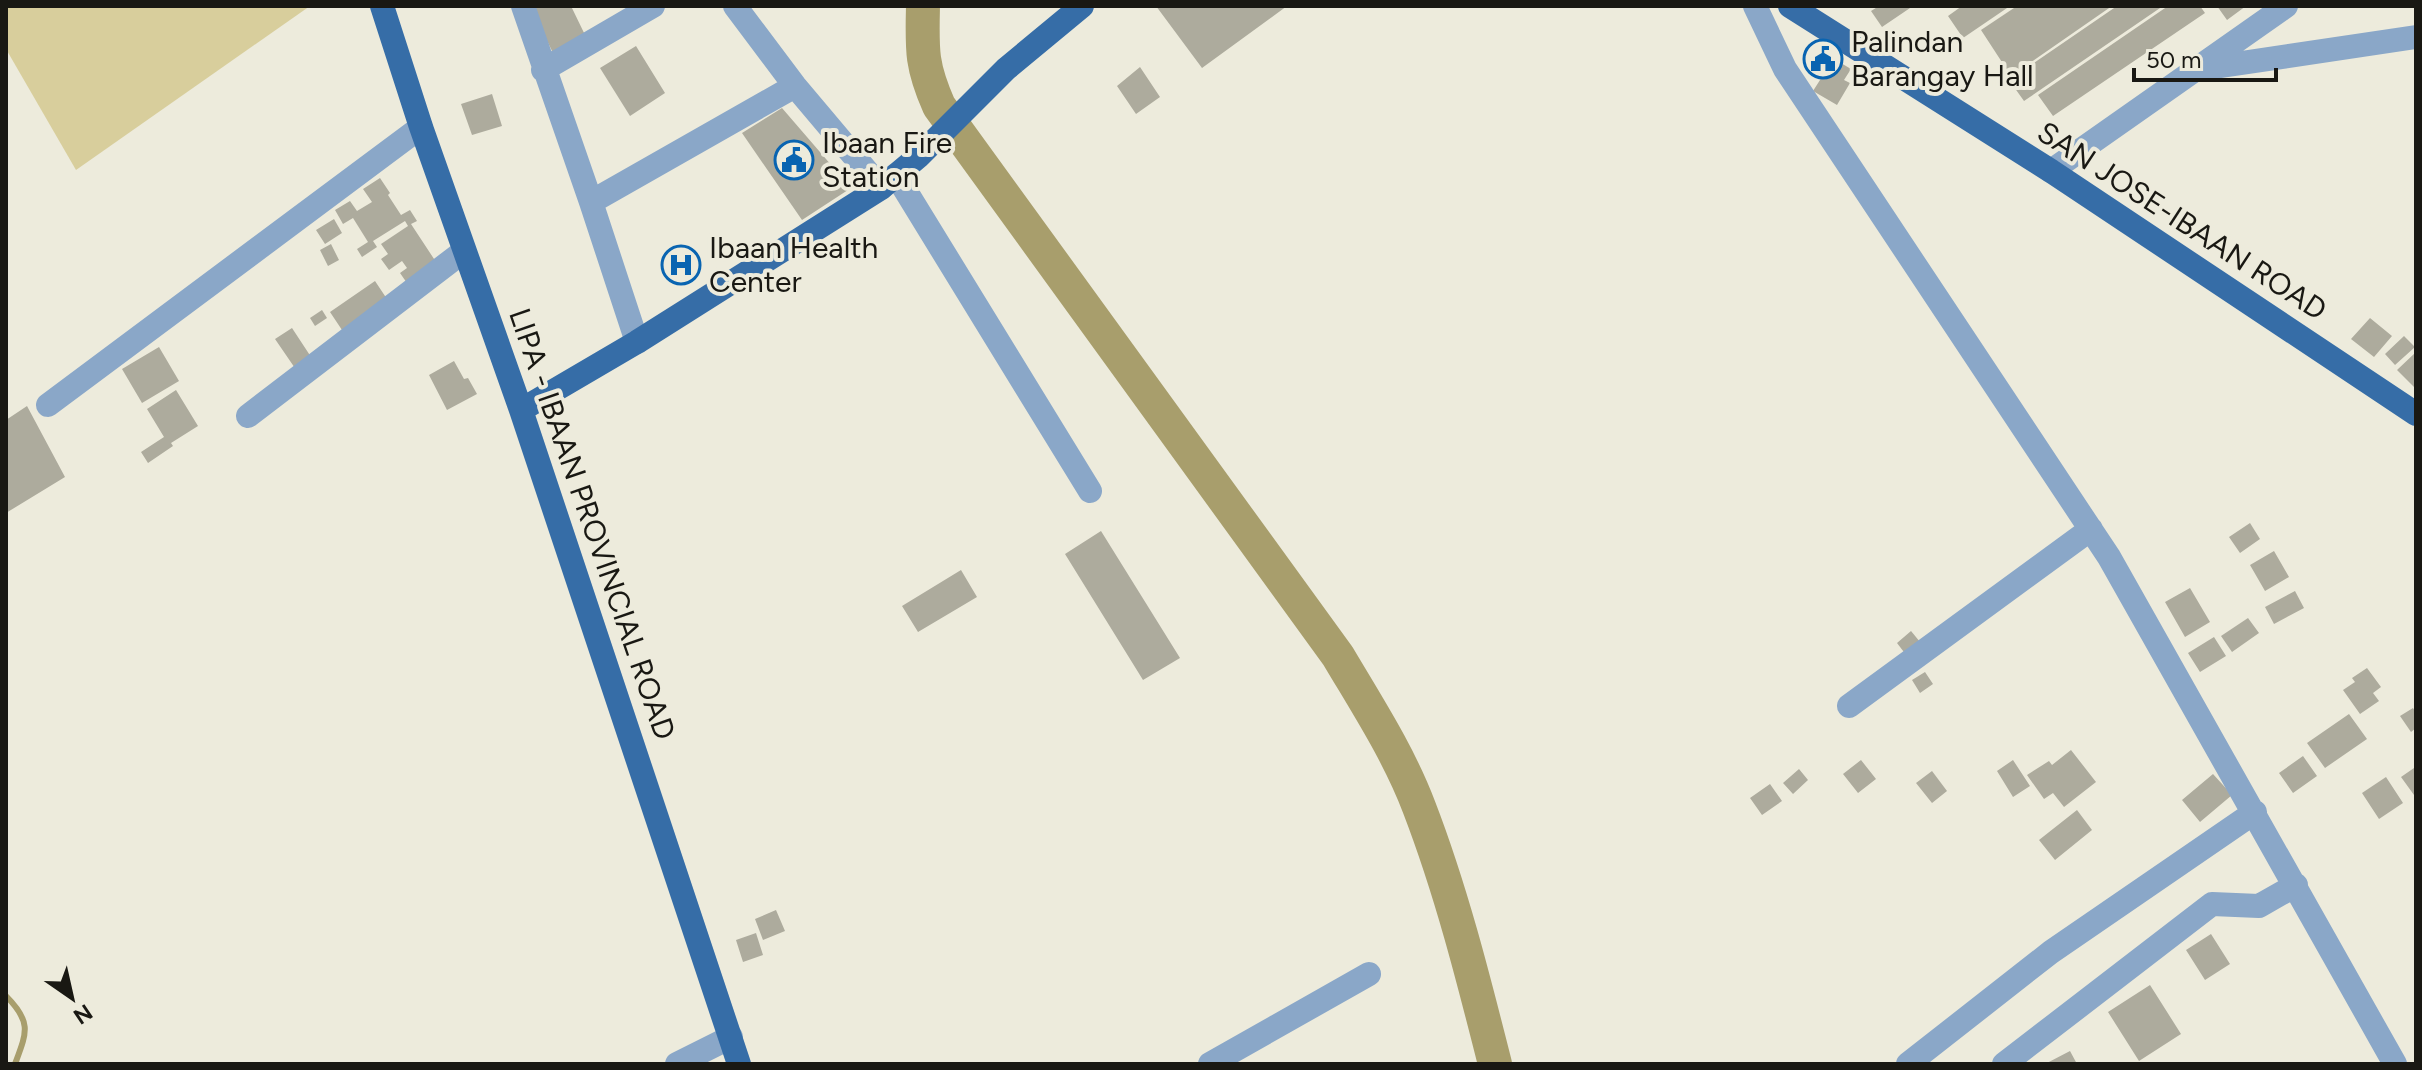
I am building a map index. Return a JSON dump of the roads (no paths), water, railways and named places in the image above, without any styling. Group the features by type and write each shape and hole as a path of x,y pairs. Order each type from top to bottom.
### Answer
{"main road":[{"name":"LIPA - IBAAN PROVINCIAL ROAD","path":"382,6 421,127 521,410 739,1064"},
{"path":"521,410 637,342 889,182 1006,69 1082,6"},
{"name":"SAN JOSE-IBAAN ROAD","path":"1790,6 2051,171 2416,414"}],"street":[{"path":"523,6 637,342"},
{"path":"543,70 653,6"},
{"path":"735,6 795,86 889,182 1090,491"},
{"path":"1755,6 1785,69 2109,557 2395,1064"},
{"path":"2051,171 2286,6"},
{"path":"2196,69 2416,37"},
{"path":"591,202 795,86"},
{"path":"48,405 421,127"},
{"path":"248,416 464,251"},
{"path":"1849,706 2091,529"},
{"path":"1908,1064 2051,952 2255,812"},
{"path":"2004,1064 2212,904 2259,906 2296,885"},
{"path":"1210,1064 1369,974"},
{"path":"677,1064 731,1037"}],"waterway":[{"path":"923,6 924,57 939,106 1338,656 1392,749 1411,787 1441,870 1495,1064"},
{"path":"6,996 20,1013 25,1028 15,1064"}],"place":[{"name":"Palindan Barangay Hall","path":"1823,59"},
{"name":"Ibaan Fire Station","path":"794,160"},
{"name":"Ibaan Health Center","path":"681,265"}]}
